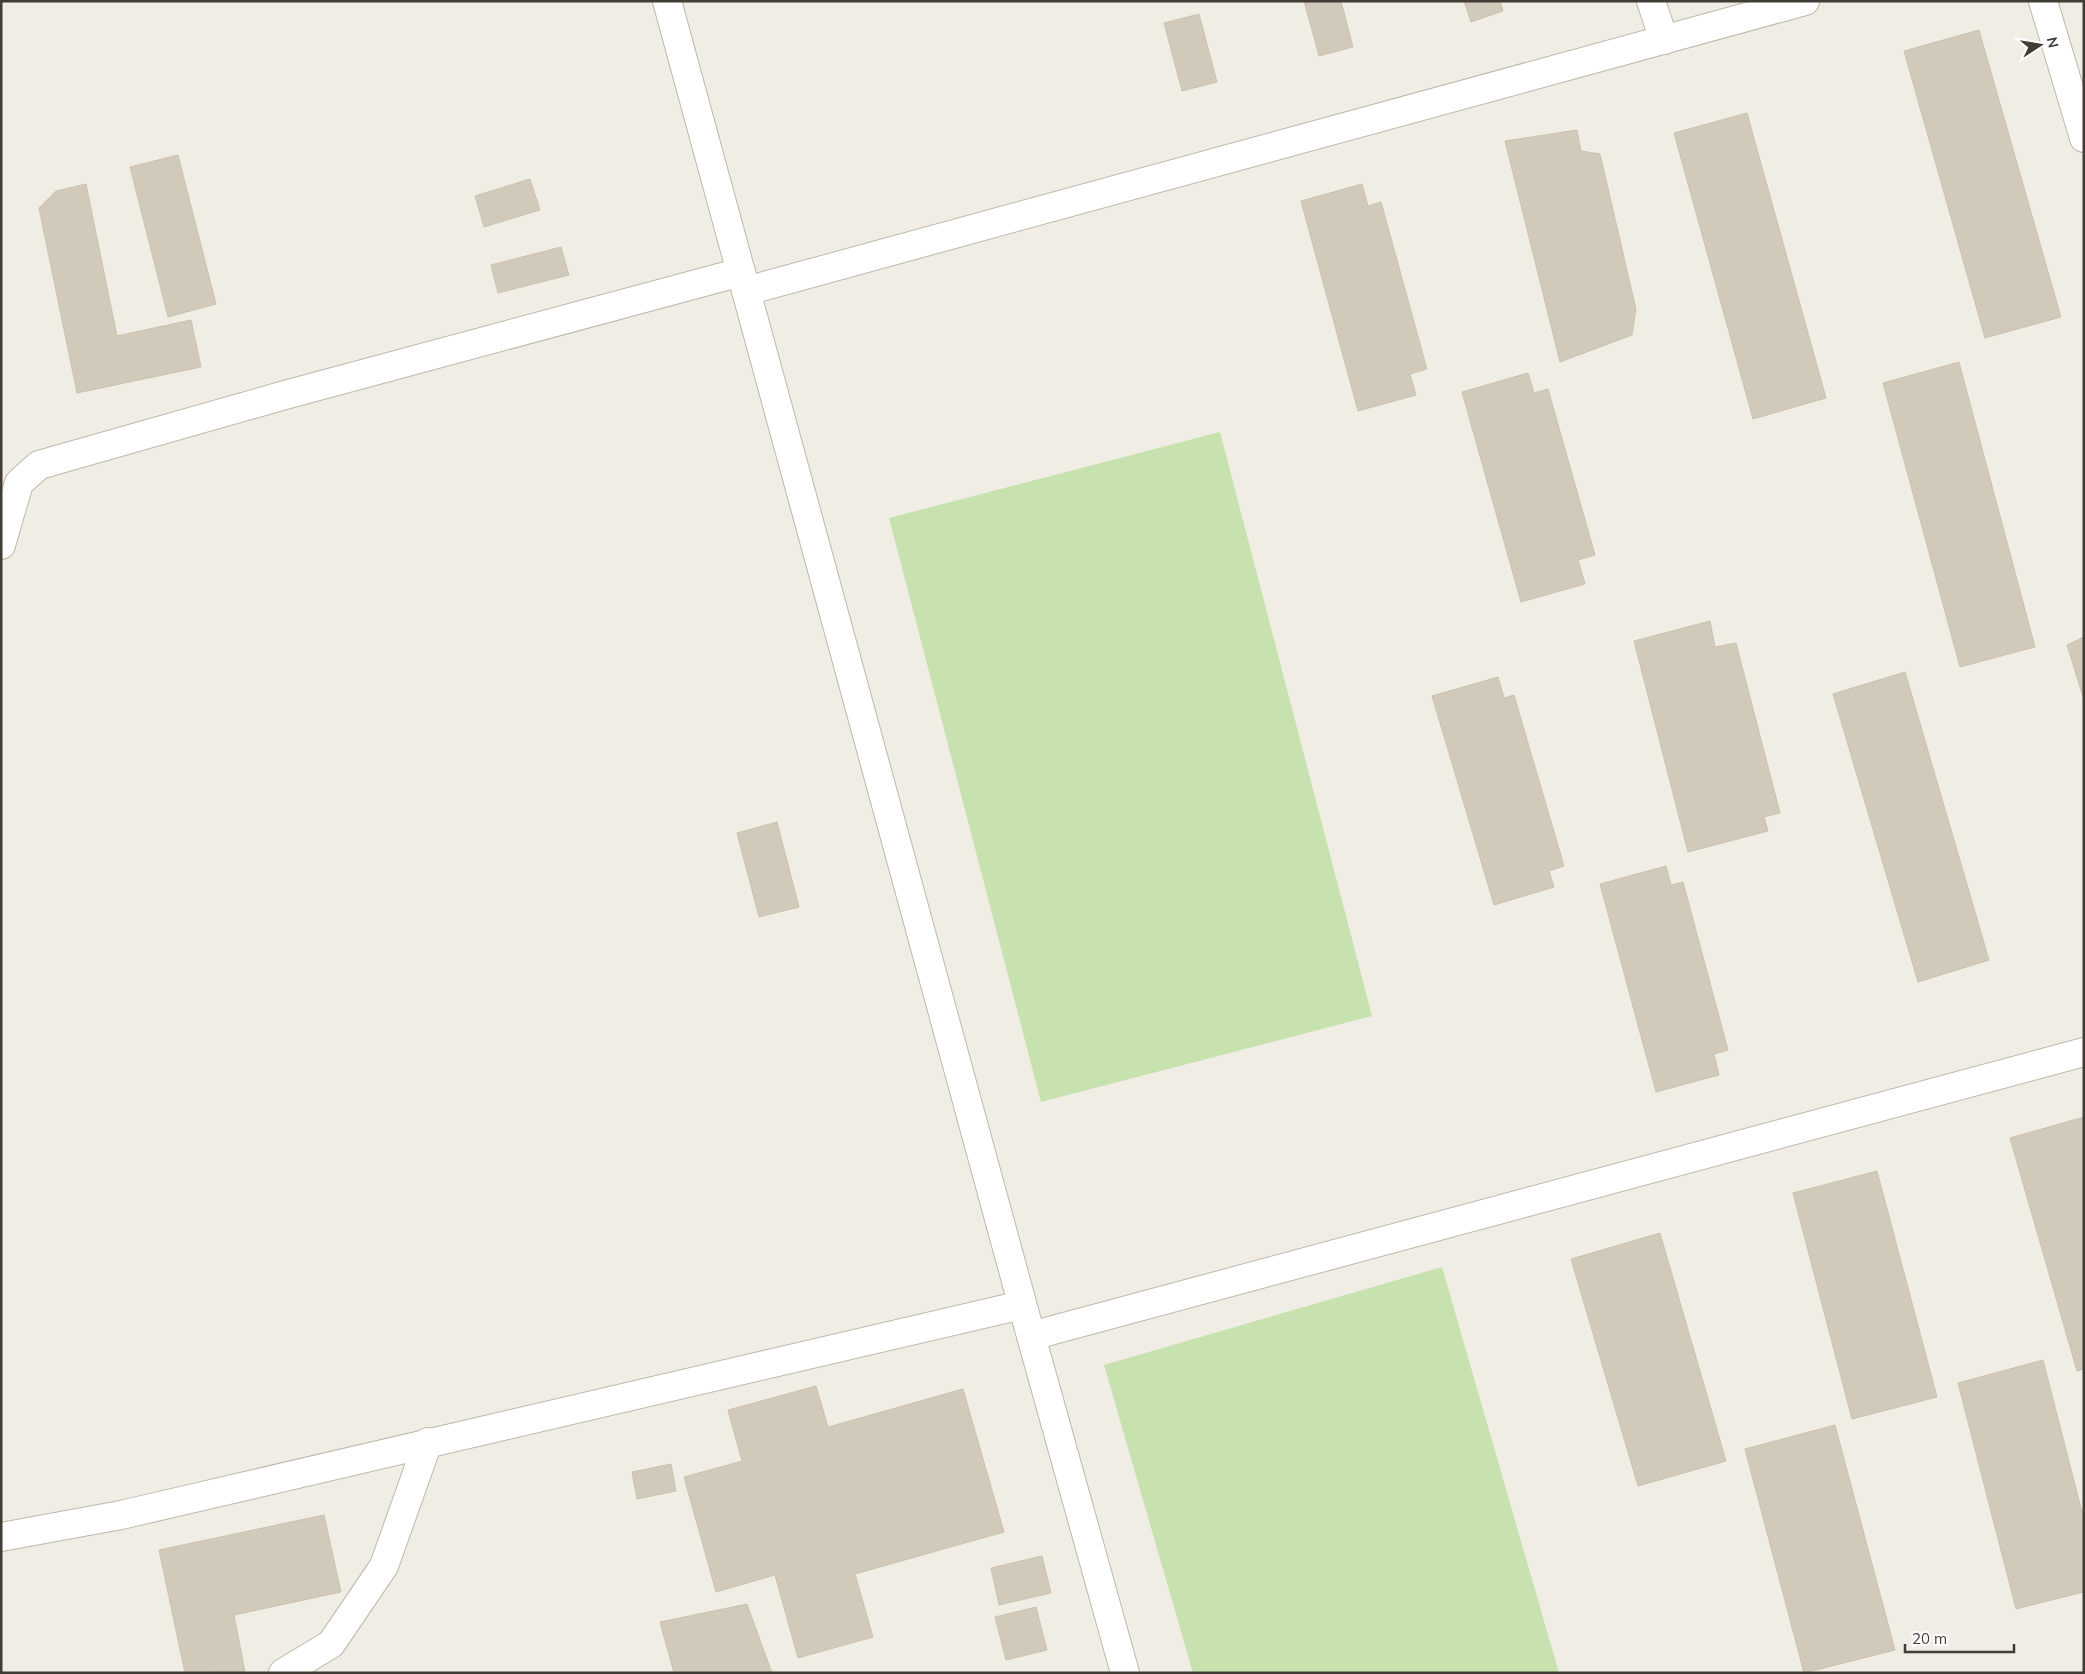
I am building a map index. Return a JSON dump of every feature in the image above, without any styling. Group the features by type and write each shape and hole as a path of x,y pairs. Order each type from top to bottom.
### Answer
{"street":[{"path":"667,1 1030,1336 1125,1673"},
{"path":"1651,1 1664,40"},
{"path":"1,545 19,482 39,465 285,395 743,282 1664,40 1805,1"},
{"path":"2043,1 2084,138"},
{"path":"1030,1336 2084,1052"},
{"path":"1,1536 121,1515 1022,1305"},
{"path":"283,1673 331,1644 384,1566 428,1442"}],"green space":[{"path":"1220,432 1372,1016 1041,1102 889,518"},
{"path":"1442,1267 1559,1673 1193,1673 1104,1365"}],"building":[{"path":"1304,1 1341,1 1353,47 1319,56"},
{"path":"1464,1 1500,1 1503,11 1471,22"},
{"path":"1199,14 1217,82 1182,91 1164,23"},
{"path":"1979,30 2061,317 1985,338 1904,51"},
{"path":"1747,113 1826,398 1753,419 1674,133"},
{"path":"1577,130 1581,151 1600,154 1636,309 1632,335 1560,362 1505,141"},
{"path":"178,155 216,304 168,317 130,167"},
{"path":"530,179 540,210 484,227 475,196"},
{"path":"86,184 117,336 191,320 201,367 77,393 39,208 56,191"},
{"path":"1362,184 1368,206 1381,202 1427,369 1410,374 1416,395 1358,411 1301,201"},
{"path":"561,247 569,275 498,293 491,265"},
{"path":"1959,362 2035,647 1960,667 1883,383"},
{"path":"1528,373 1534,393 1548,389 1595,555 1578,560 1585,584 1521,602 1462,392"},
{"path":"1710,621 1715,647 1736,643 1780,813 1764,817 1768,831 1688,852 1634,641"},
{"path":"2084,637 2084,700 2067,645"},
{"path":"1905,672 1989,960 1918,982 1833,694"},
{"path":"1498,677 1504,698 1514,695 1564,866 1549,871 1554,887 1494,905 1432,696"},
{"path":"777,822 799,907 759,917 737,833"},
{"path":"1666,866 1671,885 1683,882 1728,1050 1714,1054 1719,1075 1656,1092 1600,884"},
{"path":"2084,1117 2084,1369 2077,1371 2010,1138"},
{"path":"1877,1171 1937,1397 1852,1419 1793,1193"},
{"path":"1660,1233 1726,1461 1638,1486 1571,1259"},
{"path":"2043,1360 2084,1520 2084,1592 2016,1609 1958,1383"},
{"path":"816,1386 828,1427 963,1389 1004,1532 855,1574 873,1637 798,1658 775,1575 716,1592 684,1477 742,1461 728,1410"},
{"path":"1835,1425 1895,1650 1804,1673 1745,1449"},
{"path":"671,1464 676,1491 637,1499 632,1472"},
{"path":"324,1515 341,1592 234,1615 245,1672 185,1673 159,1550"},
{"path":"1042,1556 1051,1593 999,1605 991,1568"},
{"path":"747,1604 772,1673 674,1673 660,1622"},
{"path":"1036,1607 1047,1650 1006,1660 995,1617"}]}
